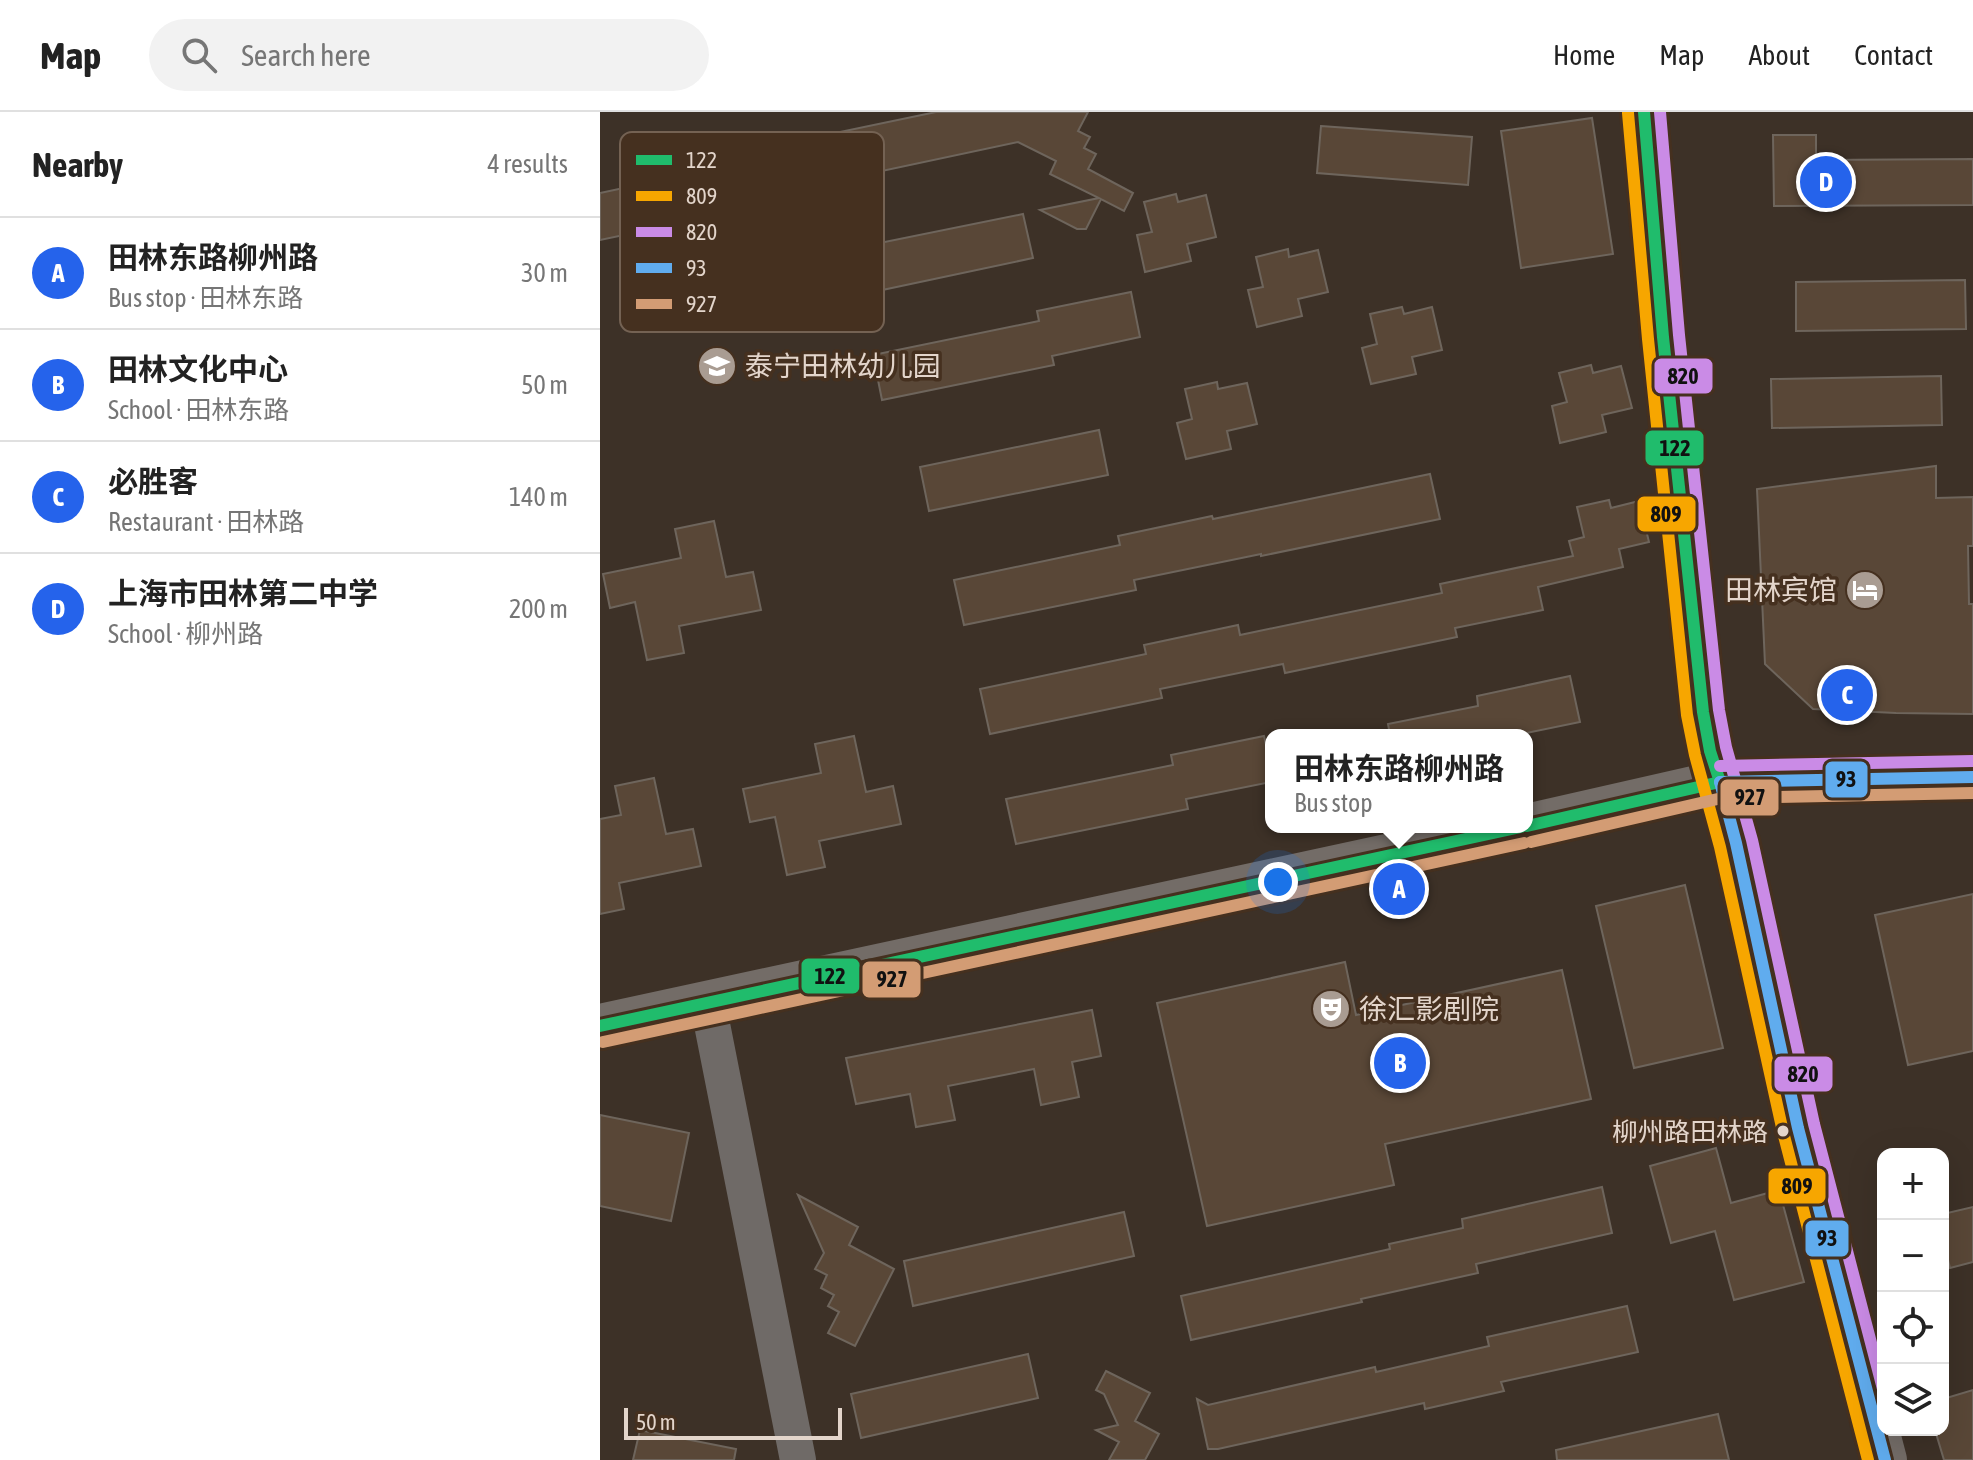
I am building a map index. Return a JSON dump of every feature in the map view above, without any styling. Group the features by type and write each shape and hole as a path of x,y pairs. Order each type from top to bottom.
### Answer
{"street":[{"path":"1644,112 1657,275 1703,712 1710,751 1736,843 1798,1128 1885,1460"},
{"path":"1533,825 1720,782 1973,777"},
{"path":"600,1026 1493,833"},
{"path":"708,1004 798,1460"}],"building":[{"path":"936,112 1088,112 1078,131 1090,137 1084,148 1096,154 1088,169 1133,193 1124,211 1101,199 1086,229 1077,229 1040,210 1099,198 1050,174 1056,161 1018,142 884,171 884,132 840,132"},
{"path":"1592,118 1613,254 1521,268 1501,131"},
{"path":"1321,126 1472,137 1468,185 1317,173"},
{"path":"1773,135 1816,135 1816,160 1973,159 1973,205 1774,206"},
{"path":"620,189 620,236 600,240 600,193"},
{"path":"1176,194 1178,202 1206,195 1216,237 1187,244 1191,261 1145,272 1137,235 1152,232 1144,202"},
{"path":"1023,214 1033,258 884,290 884,242"},
{"path":"1288,249 1289,257 1318,250 1328,292 1298,299 1302,316 1257,327 1248,290 1263,287 1256,257"},
{"path":"1965,280 1966,329 1796,331 1796,282"},
{"path":"1131,292 1140,337 1052,356 1054,365 882,400 873,355 1039,321 1037,311"},
{"path":"1402,307 1404,314 1432,307 1442,350 1412,357 1416,374 1371,384 1362,348 1377,344 1370,314"},
{"path":"1591,365 1593,373 1621,366 1632,408 1602,415 1606,432 1560,443 1552,406 1567,402 1559,373"},
{"path":"1941,376 1942,425 1772,428 1771,379"},
{"path":"1217,382 1218,389 1247,383 1257,424 1227,431 1231,449 1186,459 1177,423 1192,419 1185,389"},
{"path":"1099,430 1108,475 929,511 920,467"},
{"name":"田林宾馆","path":"1936,466 1936,498 1973,497 1973,546 1968,546 1969,604 1973,604 1973,714 1813,709 1765,664 1757,489"},
{"path":"1430,474 1440,519 1134,580 1136,590 964,625 954,580 1120,545 1118,536"},
{"path":"1609,500 1611,508 1639,501 1649,542 1619,549 1623,567 1538,587 1543,610 1455,628 1457,637 1285,673 1283,664 1160,689 1162,698 990,734 980,689 1146,654 1144,645 1238,625 1240,635 1442,593 1440,584 1573,556 1569,541 1584,537 1577,507"},
{"path":"714,521 726,577 753,572 761,610 679,626 684,653 647,660 635,602 610,608 603,574 681,558 675,529"},
{"path":"1570,676 1580,722 1533,732 1533,729 1389,729 1388,724 1478,706 1477,696"},
{"path":"854,736 866,792 893,786 901,824 819,841 825,867 787,875 775,817 750,822 743,789 821,773 815,744"},
{"path":"1264,736 1265,783 1186,799 1188,809 1016,844 1006,799 1173,765 1171,755"},
{"path":"654,778 666,834 693,829 701,866 619,883 624,909 600,914 600,819 621,815 615,786"},
{"path":"1685,885 1723,1048 1634,1068 1596,906"},
{"path":"1973,894 1973,1051 1908,1065 1875,915"},
{"path":"1345,962 1356,1015 1562,970 1591,1099 1385,1144 1394,1185 1207,1226 1157,1003"},
{"path":"1092,1010 1101,1056 1072,1062 1079,1097 1041,1105 1034,1069 948,1086 955,1120 916,1127 910,1094 856,1104 846,1058"},
{"path":"600,1115 689,1133 671,1221 600,1206"},
{"path":"1716,1148 1731,1203 1779,1190 1804,1282 1734,1300 1715,1231 1671,1243 1650,1166"},
{"path":"1602,1187 1612,1233 1476,1264 1478,1273 1191,1340 1181,1296 1390,1249 1389,1244 1463,1228 1462,1219"},
{"path":"798,1195 858,1227 849,1245 894,1269 855,1346 828,1333 839,1312 828,1306 834,1295 821,1288 827,1275 815,1269 824,1253"},
{"path":"1973,1207 1973,1262 1950,1268 1949,1264 1949,1213"},
{"path":"1124,1212 1134,1256 913,1306 904,1261"},
{"path":"1627,1306 1638,1352 1501,1382 1504,1391 1425,1409 1424,1403 1208,1449 1197,1399 1208,1405 1375,1367 1376,1372 1489,1346 1487,1337"},
{"path":"1028,1354 1038,1398 861,1438 851,1394"},
{"path":"1106,1371 1150,1393 1135,1421 1159,1434 1145,1460 1109,1460 1119,1442 1096,1430 1118,1425 1104,1394 1096,1390"},
{"path":"1973,1390 1973,1460 1944,1460 1937,1436 1949,1436 1949,1397"},
{"path":"1718,1414 1729,1460 1557,1460 1556,1450"},
{"path":"640,1430 736,1449 734,1460 633,1460"}],"transit line":[{"name":"122","path":"1644,112 1663,337 1703,712 1710,751 1720,782"},
{"name":"820","path":"1660,112 1679,335 1719,710 1752,840 1814,1124 1877,1366"},
{"name":"809","path":"1628,113 1687,715 1720,847 1783,1132 1868,1460"},
{"name":"820","path":"1720,766 1973,761"},
{"name":"93","path":"1720,782 1973,777"},
{"name":"122","path":"1533,825 1720,782"},
{"name":"93","path":"1720,782 1798,1128 1885,1460"},
{"name":"927","path":"1531,842 1722,798 1973,793"},
{"name":"122","path":"600,1026 1493,833"},
{"name":"927","path":"603,1042 1524,843"}],"place":[{"name":"上海市田林第二中学","path":"1826,182"},
{"name":"泰宁田林幼儿园","path":"717,366"},
{"name":"田林宾馆","path":"1865,590"},
{"name":"必胜客","path":"1847,695"},
{"name":"田林东路柳州路","path":"1399,889"},
{"name":"徐汇影剧院","path":"1331,1009"},
{"name":"田林文化中心","path":"1400,1063"},
{"name":"柳州路田林路","path":"1783,1131"}]}
